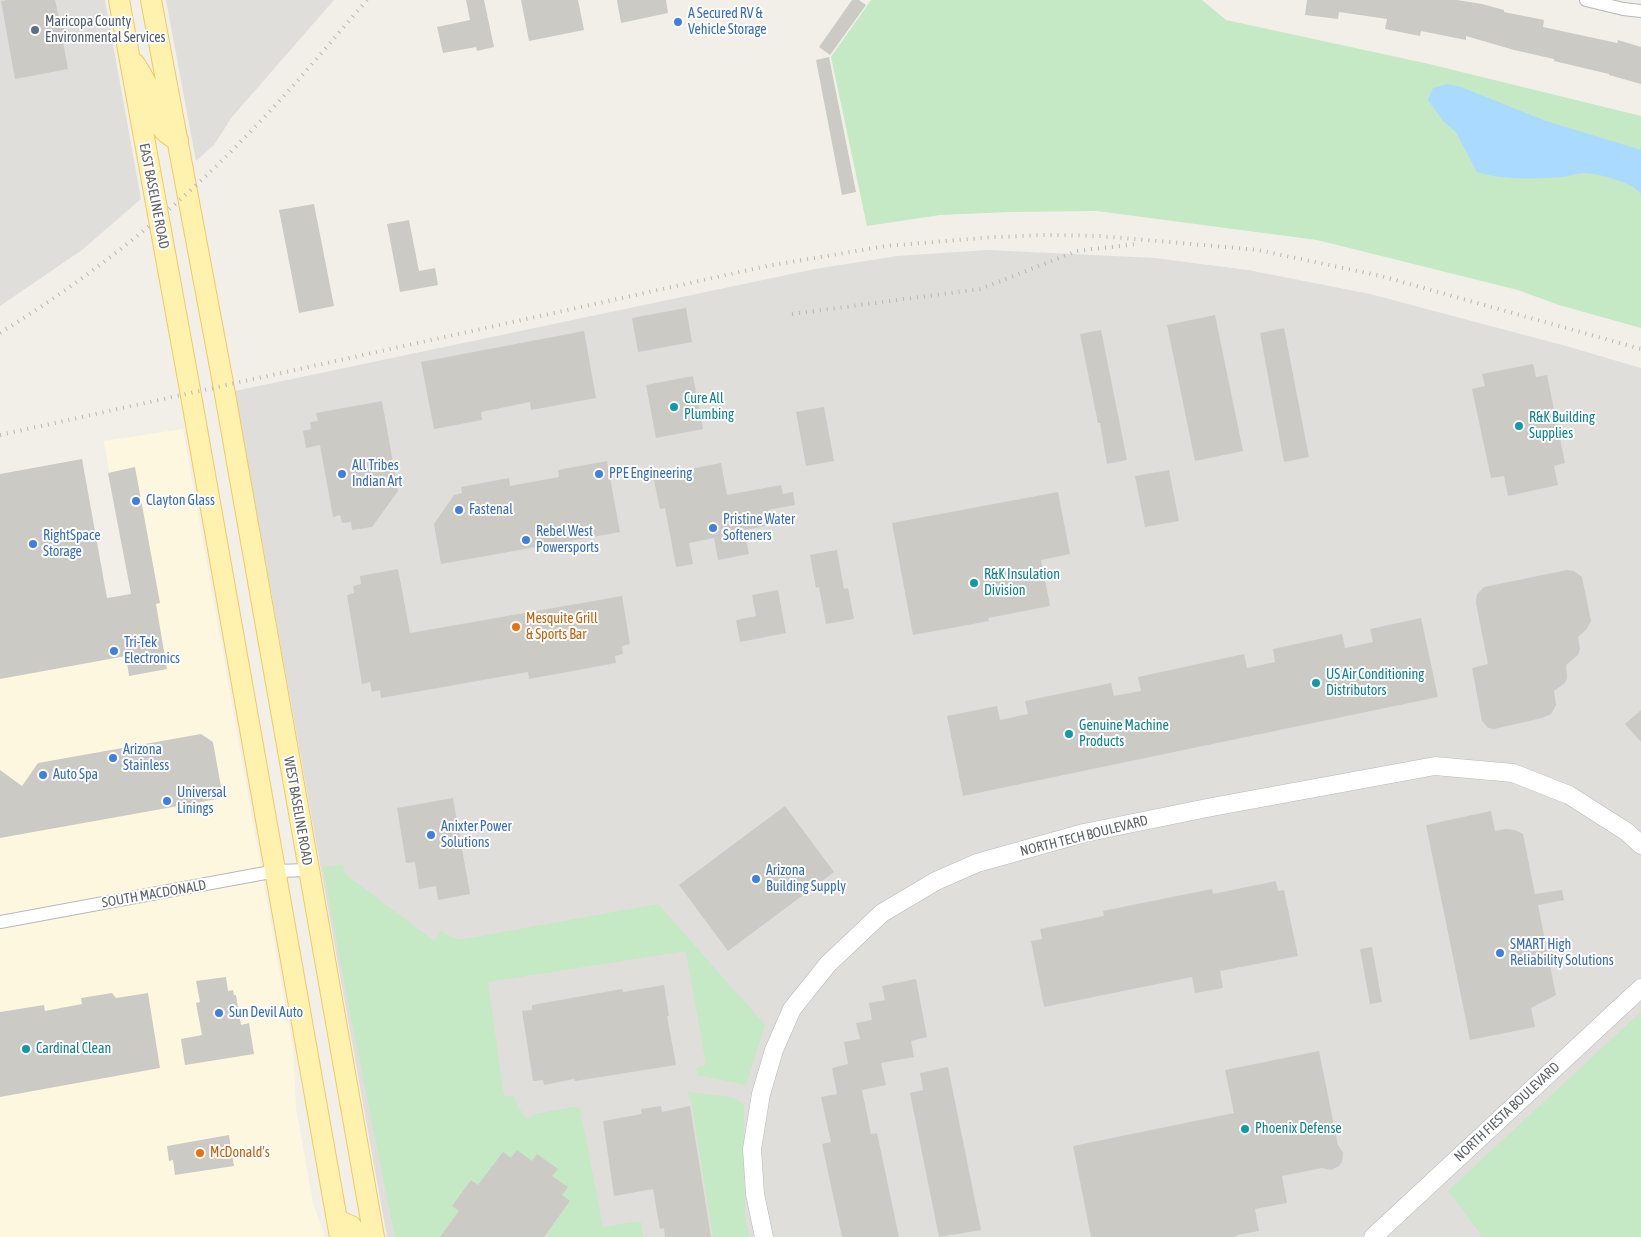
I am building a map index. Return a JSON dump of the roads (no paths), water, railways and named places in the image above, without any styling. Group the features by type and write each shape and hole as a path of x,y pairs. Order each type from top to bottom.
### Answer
{"main road":[{"name":"EAST BASELINE ROAD","path":"119,0 222,569"},
{"path":"137,0 158,37"},
{"path":"151,0 178,140"},
{"path":"127,50 149,89 156,116 163,132 178,140"},
{"name":"WEST BASELINE ROAD","path":"178,140 374,1237"},
{"path":"254,564 222,569 339,1229 351,1226 359,1237"}],"street":[{"path":"1586,0 1623,5 1641,11"},
{"name":"NORTH TECH BOULEVARD","path":"764,1237 755,1194 752,1149 761,1094 774,1050 792,1009 828,964 882,913 936,881 977,863 1084,833 1212,807 1435,766 1513,773 1570,795 1627,832 1641,845"},
{"name":"SOUTH MACDONALD","path":"0,922 276,871 308,870"},
{"name":"NORTH FIESTA BOULEVARD","path":"1373,1237 1641,988"}],"water":[{"path":"1447,84 1461,87 1546,121 1641,150 1641,194 1624,183 1591,173 1579,173 1562,177 1508,178 1477,172 1456,132 1443,121 1428,100 1433,88"}],"railway":[{"path":"0,333 100,265 194,187 266,115 367,0"},
{"path":"0,435 767,266 886,246 994,237 1046,235 1100,236 1258,250 1381,276 1641,349"},
{"path":"792,314 980,289 1077,251 1136,244"}],"place":[{"name":"A Secured RV & Vehicle Storage","path":"678,22"},
{"name":"Maricopa County Environmental Services","path":"35,30"},
{"name":"Cure All Plumbing","path":"674,407"},
{"name":"R&K Building Supplies","path":"1519,426"},
{"name":"All Tribes Indian Art","path":"342,474"},
{"name":"PPE Engineering","path":"599,474"},
{"name":"Clayton Glass","path":"136,501"},
{"name":"Fastenal","path":"459,510"},
{"name":"Pristine Water Softeners","path":"713,528"},
{"name":"Rebel West Powersports","path":"526,540"},
{"name":"RightSpace Storage","path":"33,544"},
{"name":"R&K Insulation Division","path":"974,583"},
{"name":"Mesquite Grill & Sports Bar","path":"516,627"},
{"name":"Tri-Tek Electronics","path":"114,651"},
{"name":"US Air Conditioning Distributors","path":"1316,683"},
{"name":"Genuine Machine Products","path":"1069,734"},
{"name":"Arizona Stainless","path":"113,758"},
{"name":"Auto Spa","path":"43,775"},
{"name":"Universal Linings","path":"167,801"},
{"name":"Anixter Power Solutions","path":"431,835"},
{"name":"Arizona Building Supply","path":"756,879"},
{"name":"SMART High Reliability Solutions","path":"1500,953"},
{"name":"Sun Devil Auto","path":"219,1013"},
{"name":"Cardinal Clean","path":"26,1049"},
{"name":"Phoenix Defense","path":"1245,1129"},
{"name":"McDonald's","path":"200,1153"}]}
